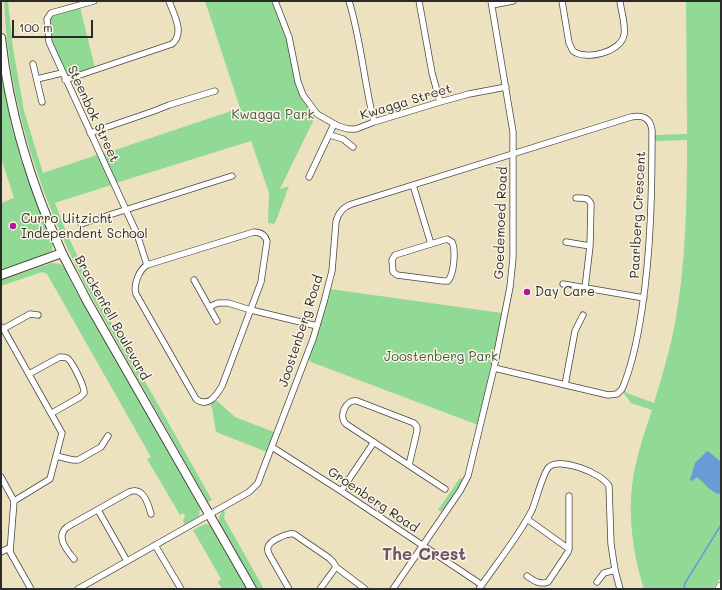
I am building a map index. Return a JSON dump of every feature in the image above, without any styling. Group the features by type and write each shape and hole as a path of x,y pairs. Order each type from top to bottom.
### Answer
{"street":[{"name":"Steenbok Street","path":"94,1 54,12 48,17 49,44 137,234 147,265"},
{"path":"65,80 172,44 178,37 179,30 169,1"},
{"name":"Kwagga Street","path":"275,1 289,37 297,76 303,95 317,114 334,124 348,129 356,129 440,102 469,94 506,87"},
{"path":"349,1 355,24 367,95 374,122"},
{"path":"419,1 432,73 440,102"},
{"path":"492,3 513,1"},
{"path":"562,1 569,43 573,51 585,56 610,50 620,45 625,33 620,1"},
{"name":"Goedemoed Road","path":"393,589 460,492 468,476 494,368 510,287 513,268 513,132 492,3"},
{"name":"Brackenfell Boulevard","path":"1,38 10,98 24,153 32,178 62,253 87,302 252,589"},
{"path":"33,64 38,78 42,102"},
{"path":"38,78 62,73"},
{"path":"90,133 169,105 215,91"},
{"name":"Paarlberg Crescent","path":"494,368 611,395 620,391 634,350 644,298 650,240 652,210 652,130 650,121 642,116 631,117 514,154"},
{"path":"309,177 334,124"},
{"path":"330,135 342,139 352,146"},
{"name":"Joostenberg Road","path":"78,589 88,586 127,561 249,492 255,486 272,447 317,326 331,276 336,222 339,214 344,208 352,204 514,154"},
{"path":"81,224 232,176"},
{"path":"413,185 431,244"},
{"path":"576,198 586,198 591,204 590,246 585,288"},
{"path":"254,232 259,232 265,237 267,243 262,276 251,310 222,386 211,401 206,403 201,402 196,399 136,294 136,284 141,271 147,265 254,232"},
{"path":"447,239 451,240 453,244 454,261 451,277 448,281 397,275 393,272 392,260 395,255 431,244 447,239"},
{"path":"566,242 590,246"},
{"path":"1,275 62,253"},
{"path":"194,280 217,321"},
{"path":"563,284 644,298"},
{"path":"209,307 218,303 228,303 317,326"},
{"path":"14,501 49,480 52,475 62,433 52,413 2,328 30,314 38,315"},
{"path":"565,385 575,330 583,315"},
{"path":"29,374 58,358 64,357 69,360 84,389 82,396 52,413"},
{"path":"409,465 417,431 416,425 412,422 357,401 346,404 343,420 374,442 446,490"},
{"path":"56,456 78,460 101,447 108,436"},
{"path":"341,491 374,442"},
{"name":"Groenberg Road","path":"272,447 423,546 480,587"},
{"path":"480,587 527,519 539,493 544,474 551,466 561,464 597,474 608,483 610,487 611,544 620,589"},
{"path":"1,477 14,501 9,548 11,556 31,589"},
{"path":"74,559 62,542 63,531 66,528 131,491 137,490 143,494 151,514"},
{"path":"527,576 538,583 548,582 567,555 569,549 569,496"},
{"path":"98,510 127,561"},
{"path":"527,519 569,549"},
{"path":"289,589 269,554 268,549 271,543 287,534 294,534 331,560 336,568 365,589"},
{"path":"156,545 180,589"},
{"path":"1,552 9,548"},
{"path":"320,589 336,568"},
{"path":"597,582 604,573 615,570"}],"green space":[{"path":"4,1 8,1 13,48 24,111 43,173 97,155 111,185 55,203 67,234 95,293 212,500 208,502 94,301 59,230 32,156 21,118 7,41"},
{"name":"Kwagga Park","path":"205,1 272,1 287,42 299,92 316,115 280,189 289,186 274,224 268,223 269,193 251,141 116,183 103,154 240,108"},
{"path":"686,1 721,1 721,577 713,589 644,589 637,564 631,525 631,499 633,476 652,410 631,403 623,392 624,390 627,393 654,403 671,343 679,300 684,255 687,140 655,141 655,135 687,134"},
{"path":"80,7 95,68 70,75 67,74 56,53 51,35 51,20 54,14"},
{"path":"1,73 11,124 21,160 53,244 52,250 47,254 1,272 1,203 14,198 1,158"},
{"path":"52,263 60,264 66,270 200,508 199,516 185,525 183,521 185,516 183,513 180,515 147,459 151,457 47,274 42,272 1,286 1,280"},
{"name":"Joostenberg Park","path":"330,289 502,313 478,425 311,362 308,359"},
{"path":"216,400 235,417 274,432 267,452 216,432 212,408 210,405"},
{"path":"460,478 463,480 461,484 442,512 438,510"},
{"path":"223,509 225,513 224,518 264,589 256,589 219,524 219,517"},
{"path":"207,524 211,526 249,589 222,589 218,582 221,579 193,530"}],"water":[{"path":"707,451 721,462 721,494 711,490 697,477 692,481 690,480 695,463"}],"waterway":[{"path":"686,589 684,586 685,583 721,525"}],"place":[{"name":"Curro Uitzicht Independent School","path":"13,226"},
{"name":"Day Care","path":"527,292"}],"district":[{"name":"The Crest","path":"424,555"}]}
